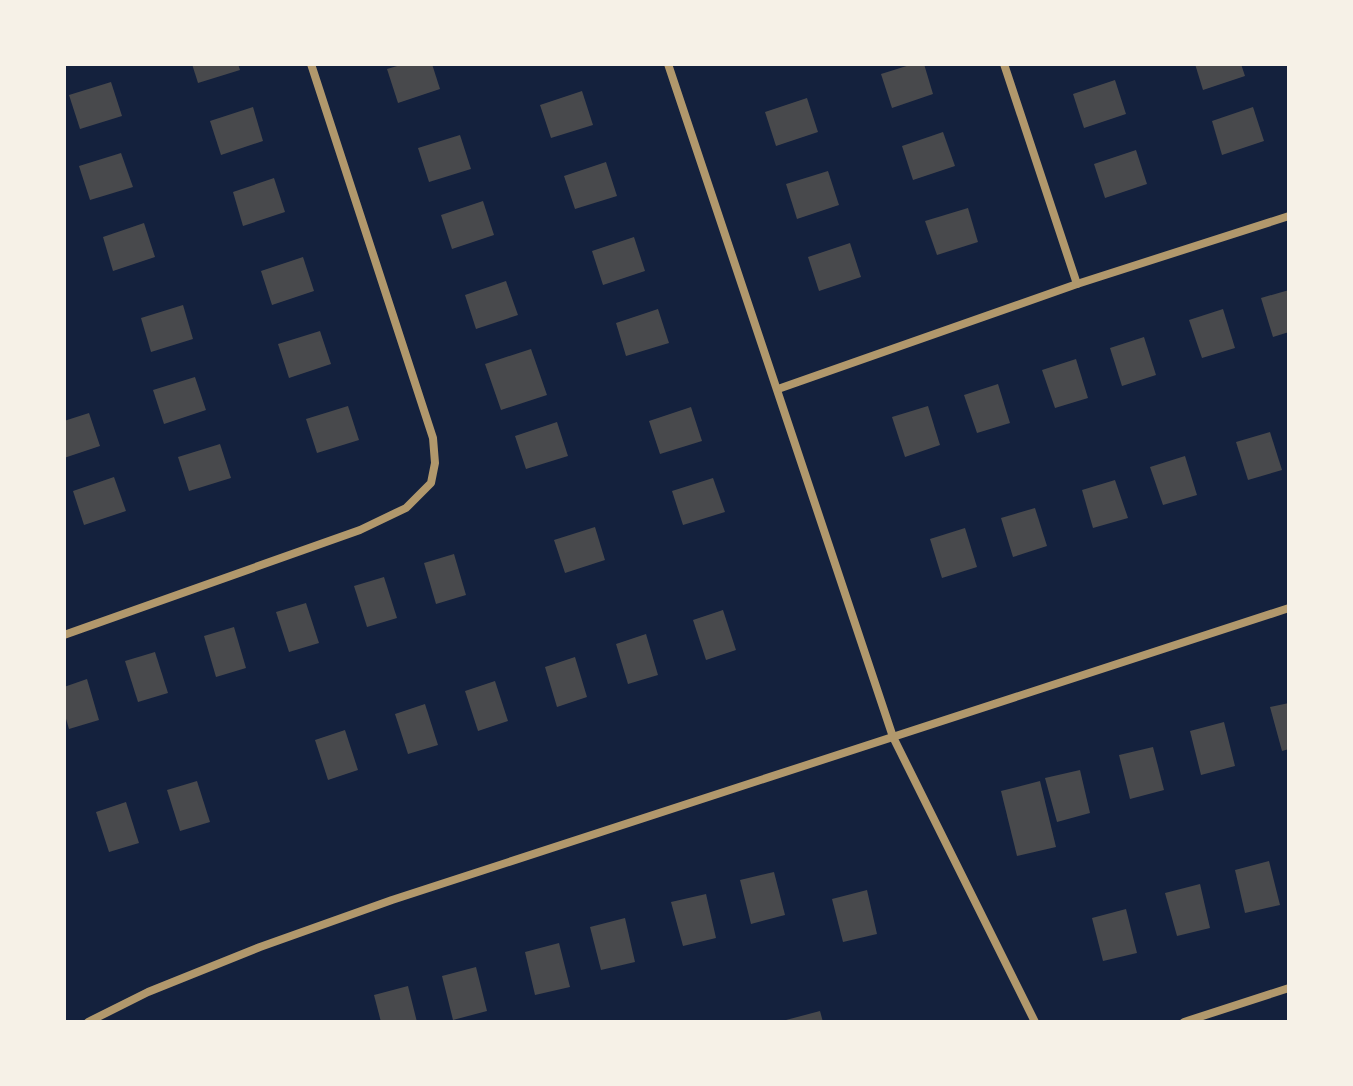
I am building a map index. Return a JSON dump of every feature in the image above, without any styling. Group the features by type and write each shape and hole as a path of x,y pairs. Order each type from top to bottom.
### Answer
{"street":[{"path":"64,635 360,530 406,508 431,483 435,463 433,438 311,64"},
{"path":"668,64 893,737 1035,1022"},
{"path":"1004,64 1077,284"},
{"path":"778,389 1077,284 1289,216"},
{"path":"88,1022 148,992 260,947 392,900 1289,608"},
{"path":"1184,1022 1289,988"}],"building":[{"path":"192,64 238,64 240,70 198,83"},
{"path":"404,64 432,64 440,89 398,103 387,69"},
{"path":"913,64 924,64 933,94 892,108 881,74"},
{"path":"1195,64 1241,64 1245,76 1203,90"},
{"path":"1115,80 1126,114 1084,128 1073,94"},
{"path":"111,82 122,116 80,129 69,95"},
{"path":"582,91 593,125 551,138 540,105"},
{"path":"807,98 818,132 776,146 765,112"},
{"path":"253,107 263,141 221,155 210,121"},
{"path":"1253,107 1264,141 1222,155 1212,121"},
{"path":"943,132 955,166 913,180 902,146"},
{"path":"460,135 471,169 429,182 418,148"},
{"path":"1136,150 1147,184 1105,198 1094,164"},
{"path":"121,153 133,187 90,200 79,166"},
{"path":"606,162 617,196 575,209 564,176"},
{"path":"828,171 839,205 797,219 786,184"},
{"path":"274,178 285,212 243,226 233,192"},
{"path":"483,201 494,235 452,249 441,215"},
{"path":"968,208 978,242 937,255 925,221"},
{"path":"144,223 155,257 113,271 103,237"},
{"path":"634,237 645,271 603,285 592,251"},
{"path":"850,243 861,277 819,291 808,257"},
{"path":"303,257 314,291 272,305 261,271"},
{"path":"506,281 518,315 476,329 465,295"},
{"path":"1289,290 1289,332 1273,337 1261,298"},
{"path":"183,305 193,339 151,352 141,318"},
{"path":"658,309 669,343 626,356 616,323"},
{"path":"1223,309 1235,348 1202,358 1189,320"},
{"path":"320,331 331,364 289,378 278,344"},
{"path":"1144,337 1156,375 1122,386 1110,348"},
{"path":"531,349 547,395 501,410 485,364"},
{"path":"1076,359 1088,398 1055,408 1042,370"},
{"path":"195,377 206,410 164,424 153,390"},
{"path":"998,384 1010,423 977,433 964,395"},
{"path":"348,406 359,440 317,453 306,419"},
{"path":"928,406 940,445 905,457 892,417"},
{"path":"691,407 702,441 660,454 649,421"},
{"path":"89,413 100,446 64,458 64,421"},
{"path":"557,422 568,456 526,469 515,436"},
{"path":"1270,432 1282,470 1248,480 1236,442"},
{"path":"220,444 231,478 189,491 178,457"},
{"path":"1185,456 1197,495 1163,505 1150,467"},
{"path":"114,477 126,511 84,525 73,491"},
{"path":"713,478 725,512 683,525 672,491"},
{"path":"1115,480 1128,518 1093,528 1082,490"},
{"path":"1035,508 1047,546 1013,557 1001,518"},
{"path":"595,527 605,560 565,573 554,540"},
{"path":"965,528 977,567 942,578 930,539"},
{"path":"454,554 466,595 436,604 424,563"},
{"path":"384,577 397,618 367,627 354,586"},
{"path":"306,603 319,643 289,652 276,612"},
{"path":"723,610 736,650 706,660 693,620"},
{"path":"234,627 246,668 216,677 204,636"},
{"path":"646,634 658,675 628,684 616,644"},
{"path":"155,652 168,693 138,702 125,661"},
{"path":"575,657 587,697 557,707 545,667"},
{"path":"87,679 99,720 69,729 64,712 64,687"},
{"path":"495,681 508,721 478,731 465,691"},
{"path":"1289,703 1289,749 1282,751 1270,707"},
{"path":"425,704 438,745 408,754 395,714"},
{"path":"1224,722 1235,766 1201,775 1190,731"},
{"path":"345,730 358,770 328,780 315,740"},
{"path":"1153,747 1164,790 1130,799 1119,755"},
{"path":"1080,770 1090,813 1057,822 1045,778"},
{"path":"197,781 210,822 180,831 167,790"},
{"path":"1040,781 1056,847 1017,856 1001,791"},
{"path":"126,802 139,843 109,852 96,812"},
{"path":"1269,861 1280,905 1245,913 1235,870"},
{"path":"774,872 785,915 751,924 740,880"},
{"path":"1200,884 1210,928 1177,936 1165,893"},
{"path":"867,890 877,934 843,942 832,899"},
{"path":"706,894 716,938 683,946 671,902"},
{"path":"1126,909 1137,953 1103,961 1092,918"},
{"path":"625,918 635,962 601,970 590,927"},
{"path":"559,943 570,987 535,995 525,952"},
{"path":"476,967 487,1011 453,1020 442,976"},
{"path":"408,986 417,1022 381,1022 374,995"},
{"path":"820,1011 823,1022 786,1022 786,1020"}]}
